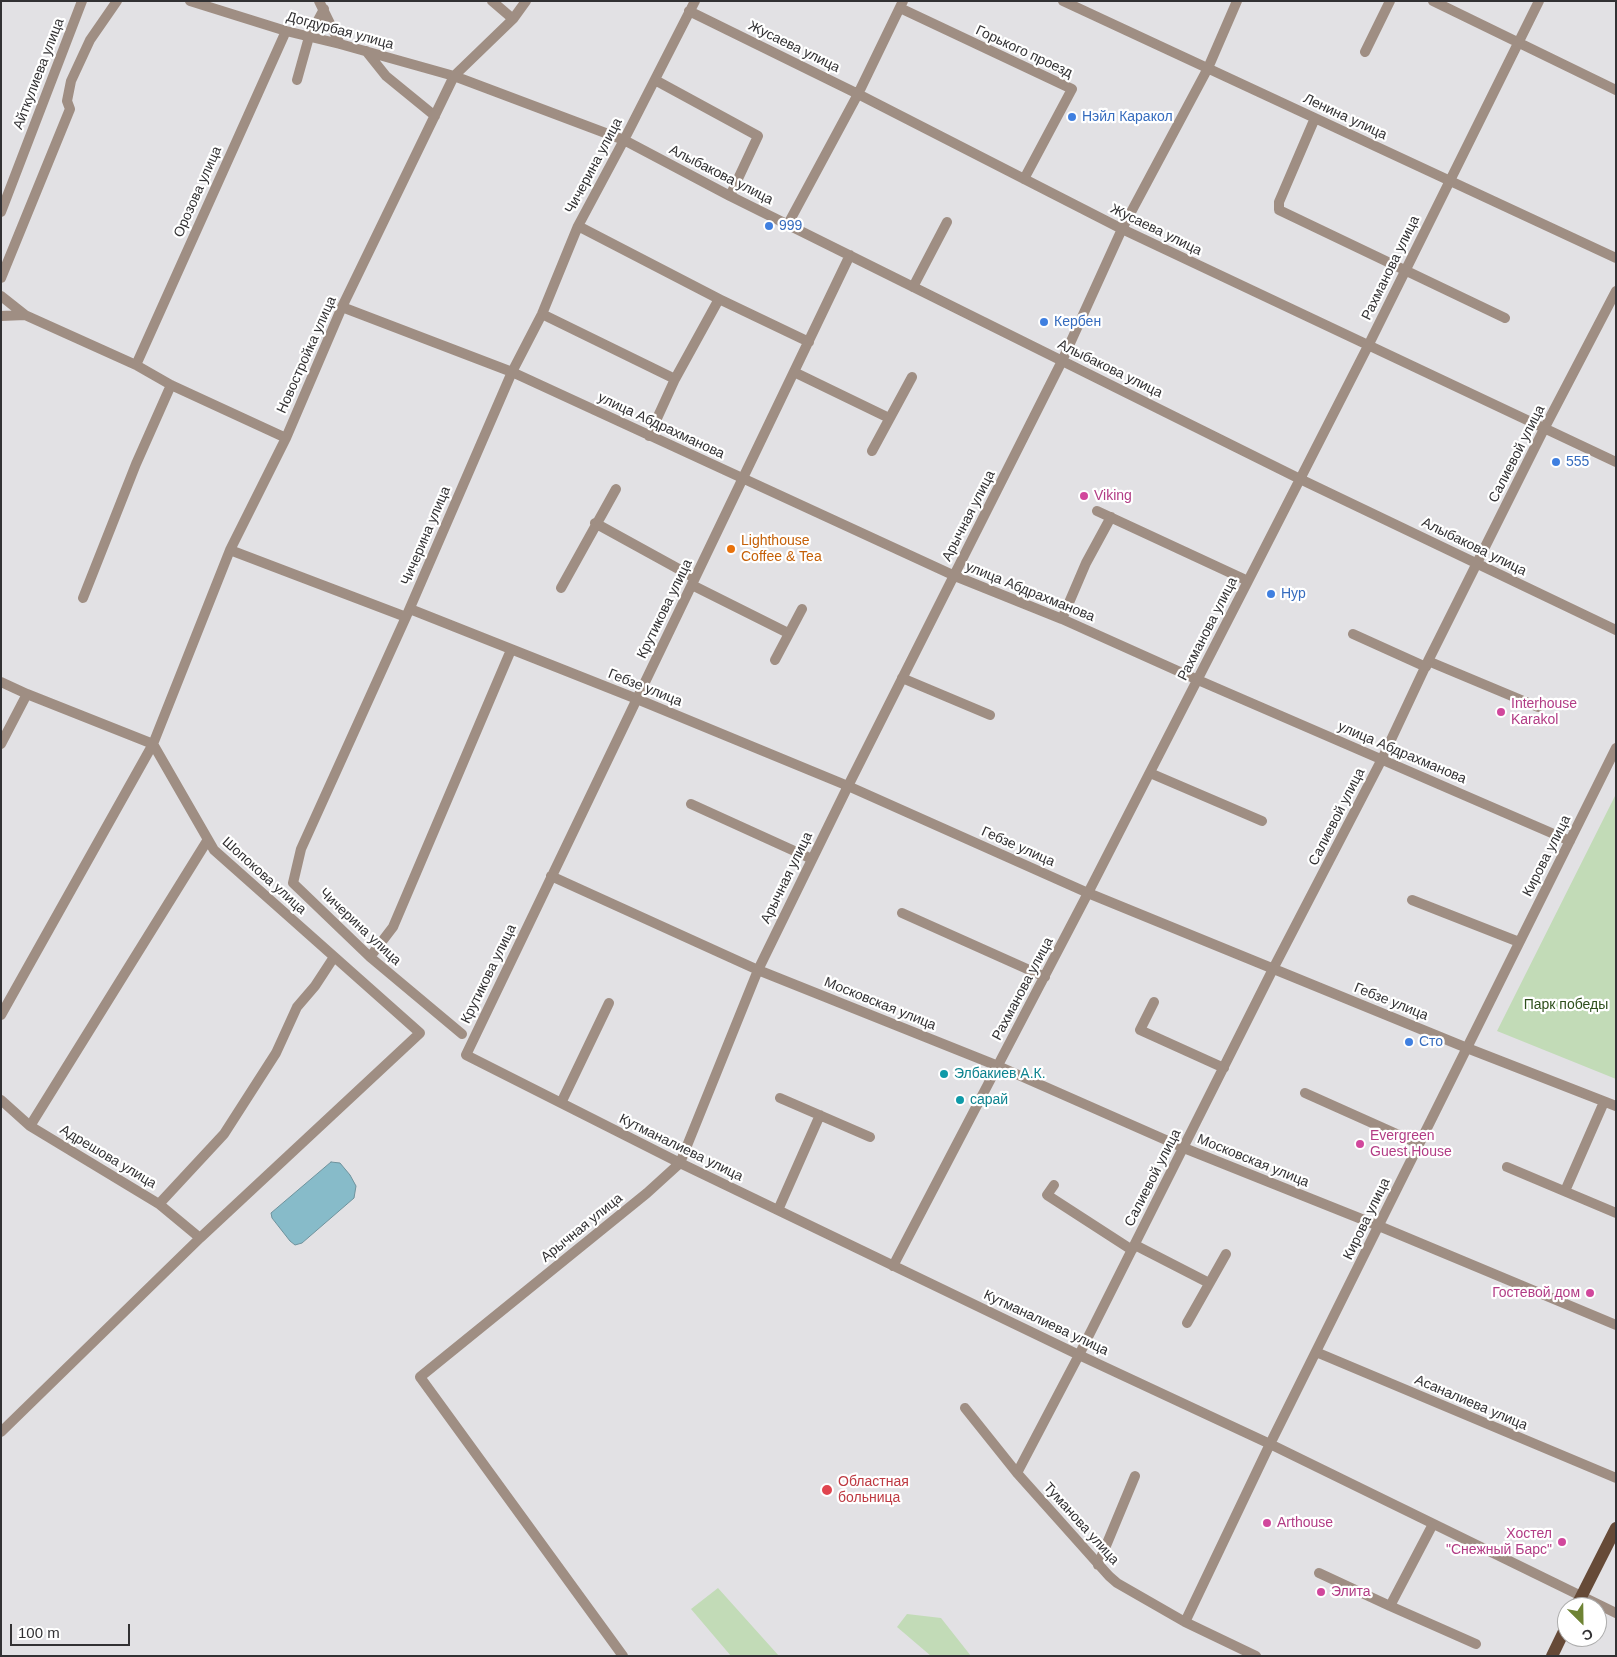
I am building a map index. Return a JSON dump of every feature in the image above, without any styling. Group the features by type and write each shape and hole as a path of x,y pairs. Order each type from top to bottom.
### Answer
{"main road":[{"path":"1582,1597 1616,1528"}],"street":[{"name":"Айткулиева улица","path":"1,212 82,1"},
{"path":"1,278 70,109 67,101 71,81 90,40 117,1"},
{"name":"Догдурбая улица","path":"190,1 286,31 454,76"},
{"path":"492,1 513,19"},
{"name":"Новостройка улица","path":"1,1015 153,744 230,550 286,438 342,307 454,76 513,19 526,1"},
{"name":"Чичерина улица","path":"462,1034 370,957 293,882 301,849 408,613 512,372 542,314 578,226 695,1"},
{"name":"Ленина улица","path":"1063,1 1616,258"},
{"name":"Арычная улица","path":"623,1656 420,1377 647,1193 680,1163 758,970 848,786 1062,361 1122,230 1208,68 1238,1"},
{"path":"1365,52 1390,1"},
{"path":"1433,1 1616,90"},
{"name":"Рахманова улица","path":"893,1266 1198,680 1368,346 1449,180 1520,43 1539,1"},
{"path":"297,80 309,37 321,5"},
{"path":"321,5 340,44"},
{"path":"788,224 858,94 902,5"},
{"name":"Горького проезд","path":"902,5 1072,89 1024,179"},
{"name":"Жусаева улица","path":"689,11 858,94 1122,230 1616,462"},
{"name":"Орозова улица","path":"136,365 286,31"},
{"path":"366,51 386,76 435,116"},
{"name":"Алыбакова улица","path":"454,76 624,140 730,196 1300,479 1616,630"},
{"path":"654,80 758,136 730,196"},
{"path":"1315,118 1279,202 1279,210 1505,318"},
{"path":"913,287 947,222"},
{"path":"578,226 719,299 809,342"},
{"name":"Крутикова улица","path":"466,1055 850,256"},
{"name":"Салиевой улица","path":"1017,1473 1382,759 1544,429 1616,290"},
{"path":"1,296 25,315 136,365 171,385 286,438"},
{"path":"649,436 675,379 719,299"},
{"name":"улица Абдрахманова","path":"342,307 512,372 955,576 1062,619 1570,841"},
{"path":"542,314 675,379"},
{"path":"1,316 25,315"},
{"path":"794,372 889,418"},
{"path":"872,451 912,377"},
{"path":"83,598 136,464 171,385"},
{"path":"561,588 616,490"},
{"path":"1098,510 1248,581"},
{"path":"1062,619 1086,563 1111,517"},
{"path":"596,523 694,581 788,633"},
{"name":"Гебзе улица","path":"230,550 511,650 637,699 848,786 1088,893 1273,970 1616,1106"},
{"path":"775,660 802,609"},
{"path":"1353,634 1538,707"},
{"path":"370,957 393,927 511,650"},
{"path":"902,678 990,715"},
{"path":"1,682 153,744"},
{"path":"1,744 27,694"},
{"name":"Шопокова улица","path":"153,744 207,841 214,850 420,1033 200,1238"},
{"name":"Кирова улица","path":"1185,1622 1270,1444 1616,748"},
{"path":"1150,773 1262,821"},
{"path":"691,804 812,859"},
{"path":"30,1126 207,841"},
{"name":"Московская улица","path":"552,876 758,970 998,1066 1184,1148 1379,1226 1616,1325"},
{"path":"1412,900 1519,942"},
{"path":"902,913 1045,977"},
{"path":"159,1204 224,1134 276,1053 296,1007 315,986 334,957"},
{"path":"561,1104 609,1002"},
{"path":"1154,1002 1140,1030 1224,1068"},
{"name":"Кутманалиева улица","path":"466,1055 680,1163 1079,1355 1270,1444 1433,1524 1570,1597"},
{"path":"1305,1093 1419,1144"},
{"path":"780,1098 870,1137"},
{"name":"Адрешова улица","path":"1,1100 30,1126 159,1204 200,1238"},
{"path":"1565,1191 1604,1102"},
{"path":"778,1210 820,1115"},
{"path":"1507,1167 1616,1213"},
{"path":"1054,1185 1047,1195 1133,1247 1209,1283"},
{"path":"1,1432 200,1238"},
{"path":"1188,1323 1226,1254"},
{"name":"Асаналиева улица","path":"1316,1352 1616,1478"},
{"name":"Туманова улица","path":"965,1408 1017,1473 1117,1583 1185,1622 1256,1656"},
{"path":"1098,1564 1135,1476"},
{"path":"1390,1606 1433,1524"},
{"path":"1319,1573 1476,1644"}],"green space":[{"name":"Парк победы","path":"1616,794 1616,1079 1497,1031"},
{"path":"718,1588 779,1656 731,1656 691,1609"},
{"path":"907,1614 941,1618 971,1656 931,1656 897,1627"}],"water":[{"path":"331,1162 340,1163 350,1175 356,1186 354,1198 302,1243 295,1245 272,1218 271,1213"}],"place":[{"name":"Нэйл Каракол","path":"1072,117"},
{"name":"999","path":"769,226"},
{"name":"Кербен","path":"1044,322"},
{"name":"555","path":"1556,462"},
{"name":"Viking","path":"1084,496"},
{"name":"Lighthouse Coffee & Tea","path":"731,549"},
{"name":"Нур","path":"1271,594"},
{"name":"Interhouse Karakol","path":"1501,712"},
{"name":"Сто","path":"1409,1042"},
{"name":"Элбакиев А.К.","path":"944,1074"},
{"name":"сарай","path":"960,1100"},
{"name":"Evergreen Guest House","path":"1360,1144"},
{"name":"Гостевой дом","path":"1590,1293"},
{"name":"Областная больница","path":"827,1490"},
{"name":"Arthouse","path":"1267,1523"},
{"name":"Хостел \"Снежный Барс\"","path":"1562,1542"},
{"name":"Элита","path":"1321,1592"}]}
